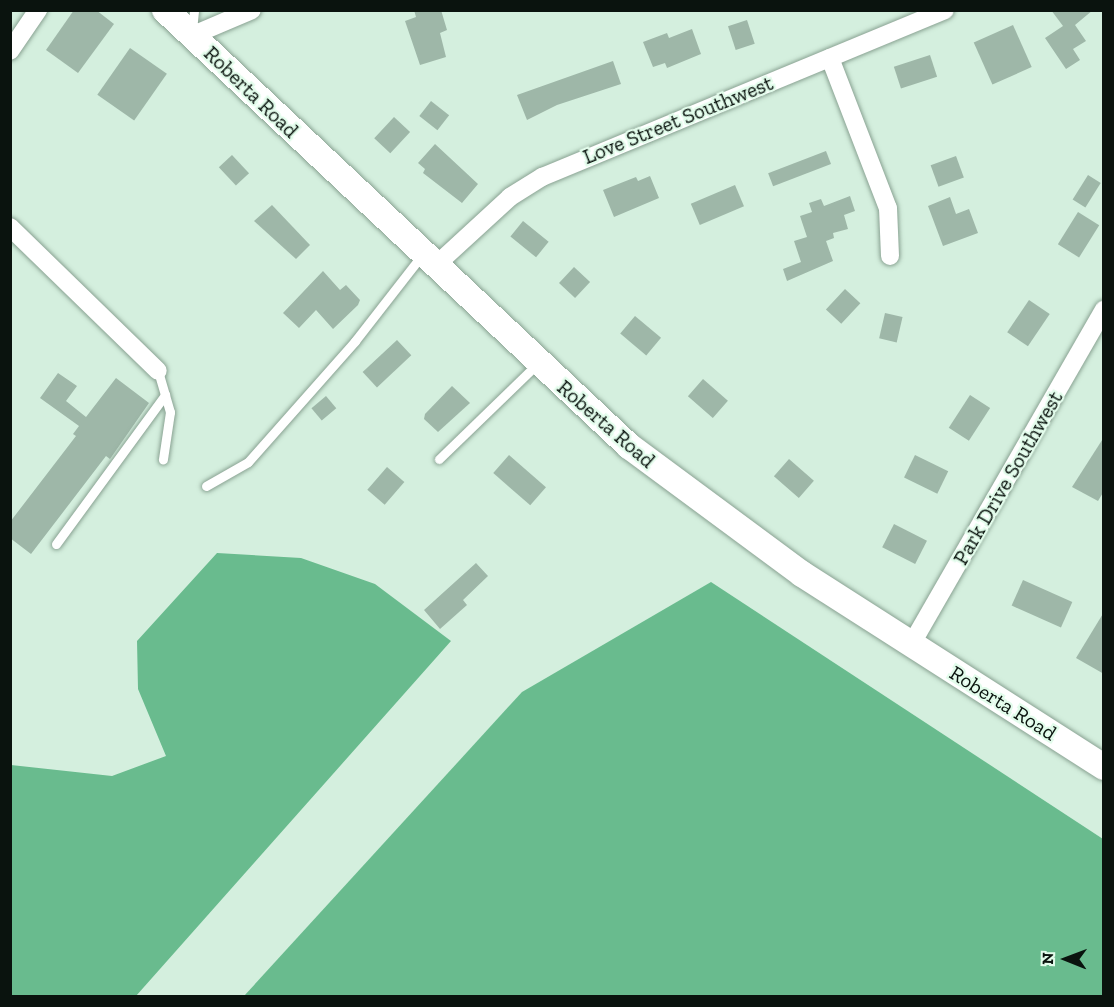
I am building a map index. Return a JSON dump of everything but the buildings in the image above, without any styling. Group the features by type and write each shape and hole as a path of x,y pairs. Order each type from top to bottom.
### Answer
{"street":[{"path":"10,51 38,10"},
{"name":"Roberta Road","path":"165,10 537,364 624,442 710,510 911,645 1104,767"},
{"path":"191,36 252,10"},
{"name":"Love Street Southwest","path":"428,261 510,197 542,177 945,10"},
{"path":"830,58 888,208 890,256"},
{"path":"10,226 158,371"},
{"name":"Park Drive Southwest","path":"911,645 1104,310"}],"lane":[{"path":"191,36 194,10"},
{"path":"206,486 248,462 428,261"},
{"path":"439,459 537,364"},
{"path":"158,371 170,412 163,459"},
{"path":"56,544 165,395"}],"green space":[{"path":"217,553 301,558 375,584 451,641 136,996 11,996 11,765 112,776 166,756 138,689 137,641"},
{"path":"711,582 1103,839 1103,996 244,996 522,692"}]}
